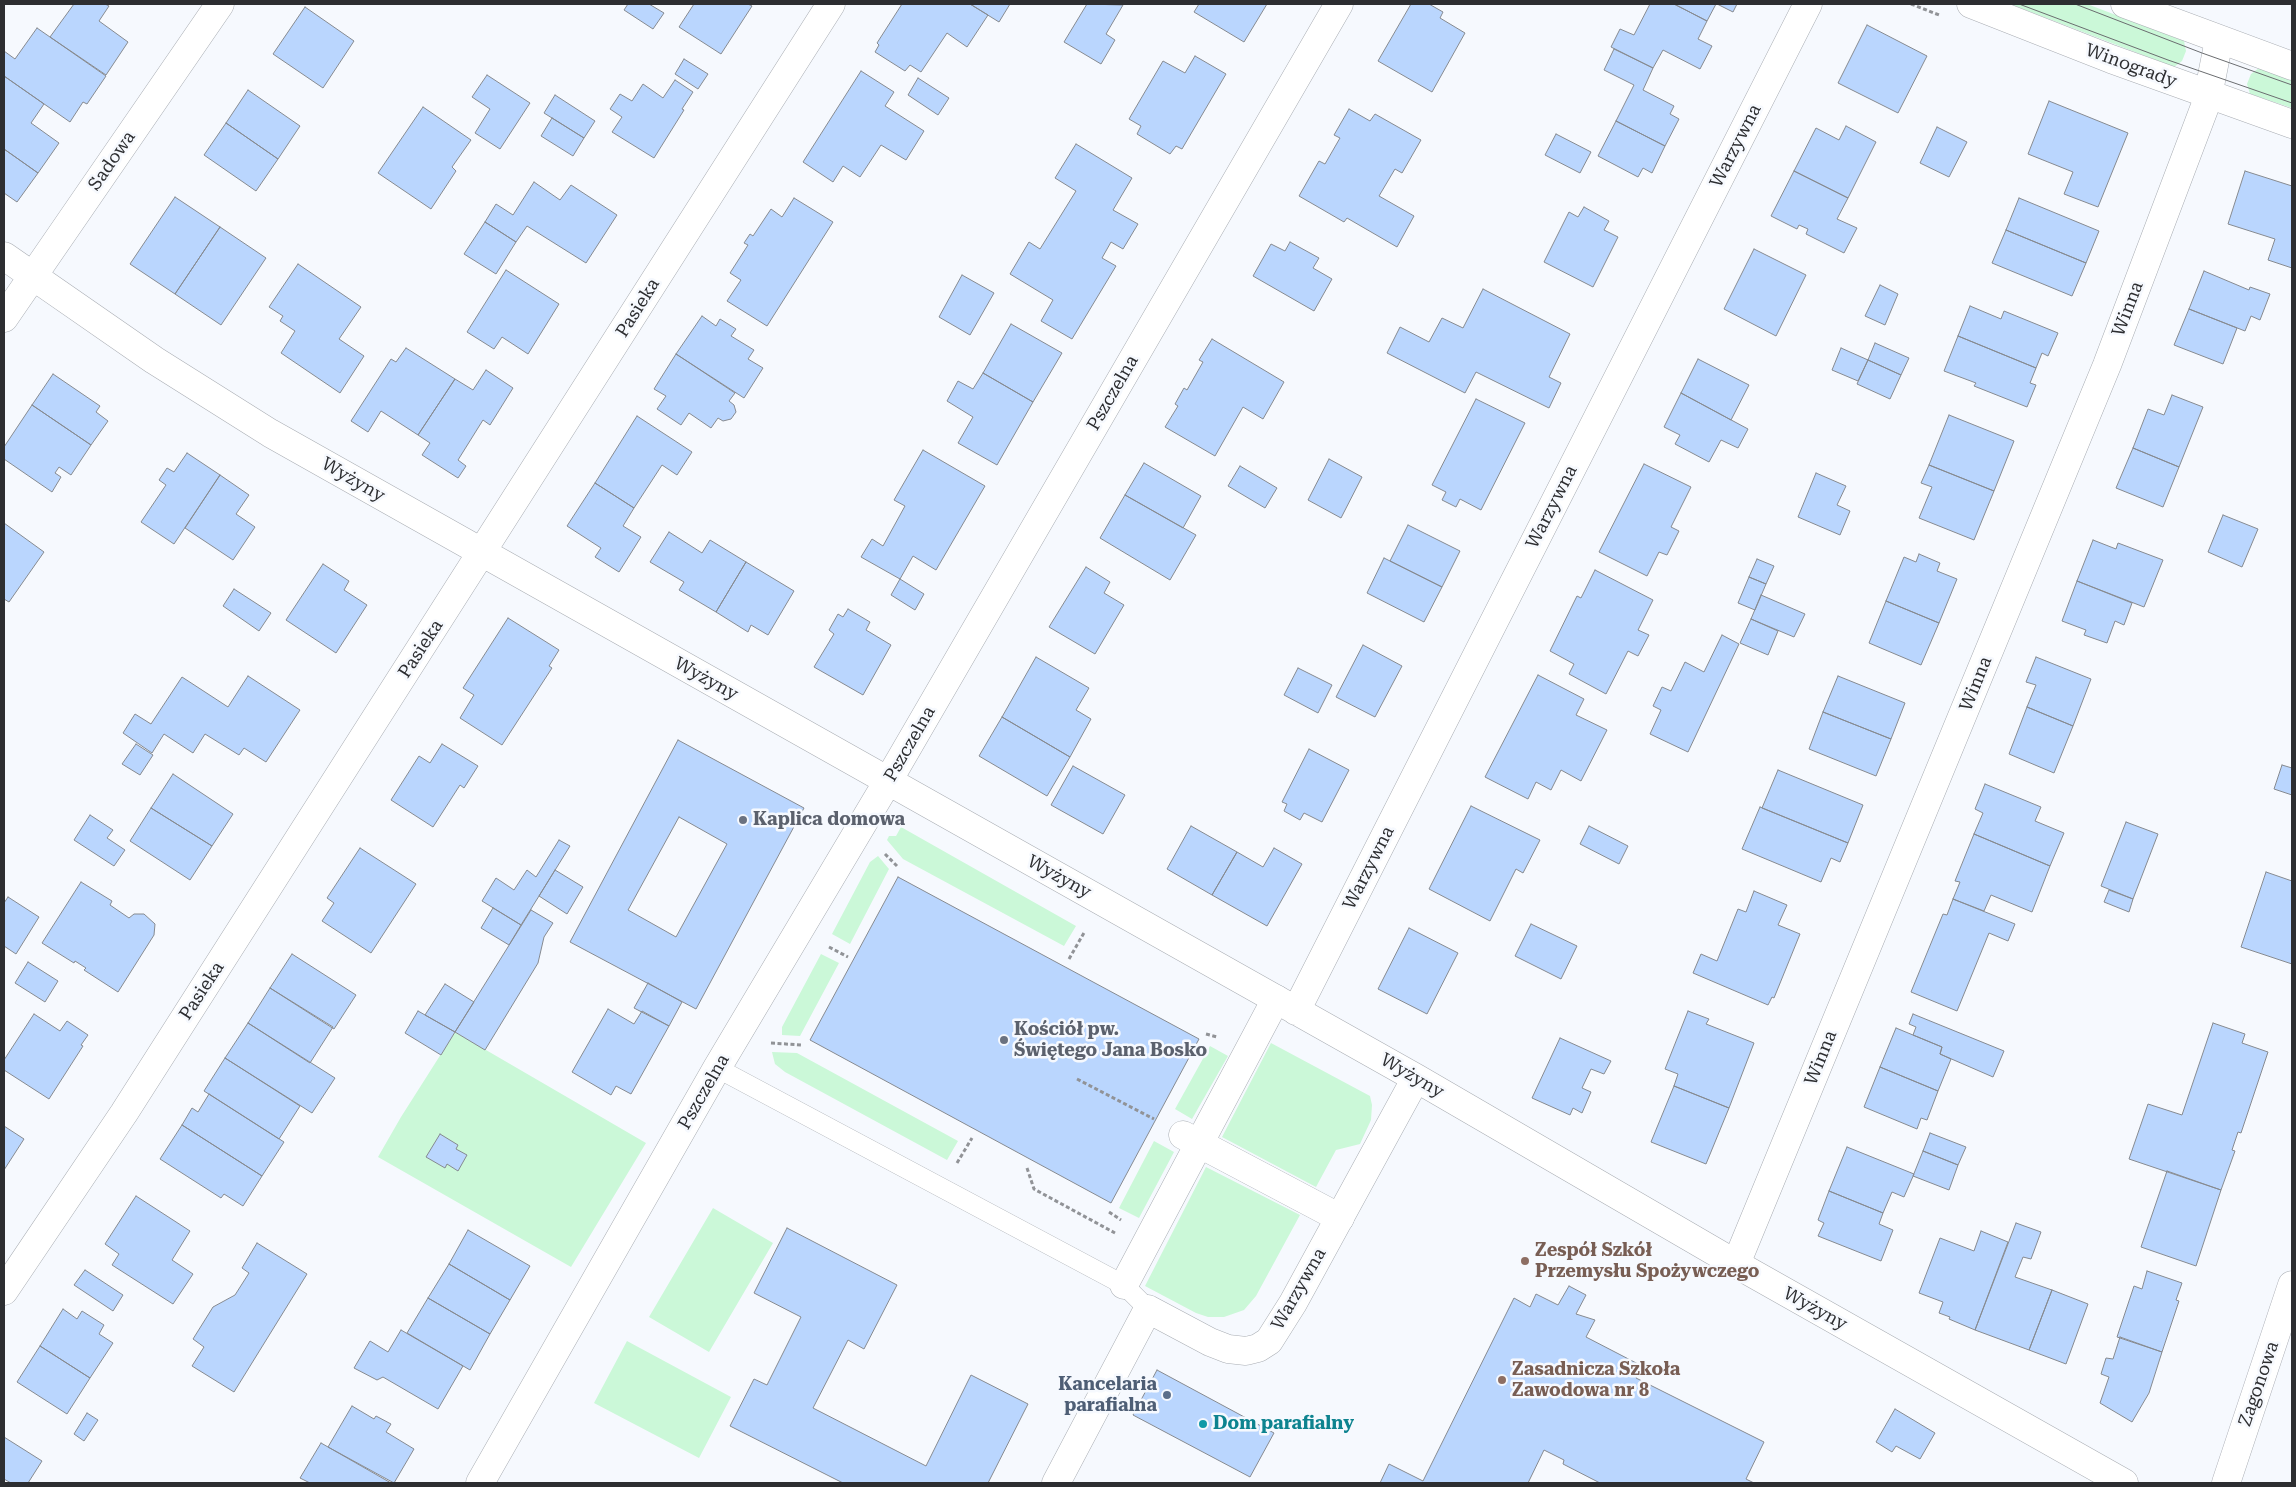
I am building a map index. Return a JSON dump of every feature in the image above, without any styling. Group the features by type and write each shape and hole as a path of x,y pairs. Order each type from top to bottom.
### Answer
{"street":[{"name":"Sadowa","path":"4,318 220,4"},
{"name":"Pasieka","path":"4,1291 124,1113 830,4"},
{"name":"Pszczelna","path":"480,1483 717,1068 888,781 1339,4"},
{"name":"Warzywna","path":"1124,1285 1148,1240 1191,1139 1286,1005 1808,4"},
{"name":"Winogrady","path":"1971,4 2208,98 2292,124"},
{"path":"2125,4 2292,66"},
{"name":"Winna","path":"1736,1264 2107,365 2208,98 2219,40"},
{"name":"Wyżyny","path":"4,256 154,360 270,433 1416,1078 1736,1264 2124,1483"},
{"name":"Warzywna","path":"1148,1309 1210,1342 1246,1351 1258,1348 1269,1341 1279,1327 1340,1218 1416,1078"},
{"path":"1191,1139 1340,1218"},
{"name":"Zagonowa","path":"2226,1483 2292,1285"},
{"path":"1056,1483 1148,1309"}],"lane":[{"path":"717,1068 1124,1285 1148,1309"}],"path":[{"path":"881,849 897,866"},
{"path":"1069,959 1086,930"},
{"path":"825,944 848,957"},
{"path":"776,1044 802,1045"},
{"path":"1077,1079 1155,1120"},
{"path":"956,1165 972,1138"},
{"path":"1027,1168 1034,1189 1129,1241 1148,1240"}],"green space":[{"path":"2010,4 2087,4 2184,41 2186,51 2182,61 2174,67"},
{"path":"2259,68 2292,80 2292,108 2250,94 2247,84 2251,74"},
{"path":"901,827 1076,926 1064,946 903,859 887,840 889,836 896,836"},
{"path":"878,856 889,869 850,944 832,934 870,862"},
{"path":"821,954 839,963 800,1036 782,1035 782,1027"},
{"path":"455,1032 646,1143 571,1267 378,1157"},
{"path":"1271,1043 1370,1096 1372,1105 1371,1120 1360,1144 1336,1150 1316,1187 1222,1137"},
{"path":"1210,1046 1228,1056 1192,1119 1175,1109"},
{"path":"772,1052 797,1053 958,1141 947,1160 785,1072 775,1064"},
{"path":"1154,1141 1174,1152 1139,1218 1119,1208"},
{"path":"1206,1167 1300,1215 1256,1296 1244,1310 1224,1317 1208,1317 1196,1313 1145,1286"},
{"path":"713,1208 773,1243 709,1352 649,1317"},
{"path":"627,1341 731,1397 699,1458 594,1403"}],"building":[{"path":"74,4 105,4 109,6 99,21 128,42 106,75 50,37"},
{"path":"628,4 649,4 664,13 653,29 624,10"},
{"path":"694,4 748,4 752,6 721,54 679,27"},
{"path":"902,4 970,4 988,15 967,47 947,33 921,72 910,65 905,71 875,52 879,45 877,43"},
{"path":"970,4 1010,4 999,22"},
{"path":"1087,4 1123,5 1106,34 1115,40 1101,64 1064,42"},
{"path":"1199,4 1267,4 1244,42 1194,12"},
{"path":"1411,4 1429,4 1443,12 1440,18 1465,33 1432,92 1378,61"},
{"path":"1650,4 1674,4 1707,21 1698,39 1712,46 1700,69 1663,50 1653,68 1611,47 1620,29 1634,35"},
{"path":"1674,4 1716,4 1707,21"},
{"path":"1717,4 1737,4 1733,12"},
{"path":"305,7 354,41 323,88 273,54"},
{"path":"1867,25 1927,56 1898,113 1838,83"},
{"path":"37,28 106,76 87,104 83,102 70,122 4,76 4,51 15,59"},
{"path":"1614,49 1653,68 1643,90 1674,106 1670,114 1679,119 1665,146 1616,121 1634,85 1604,70"},
{"path":"1195,56 1226,74 1182,149 1176,146 1170,154 1137,134 1141,126 1129,119 1163,61 1185,73"},
{"path":"684,59 708,74 698,89 675,74"},
{"path":"861,71 894,92 885,106 924,131 906,160 881,145 860,177 843,166 833,182 803,162"},
{"path":"487,75 530,103 500,149 475,133 490,109 472,97"},
{"path":"4,76 44,104 31,123 59,143 38,173 4,149"},
{"path":"918,78 949,98 938,115 908,95"},
{"path":"675,80 693,92 654,158 612,132 622,117 610,109 620,94 632,101 643,84 663,98"},
{"path":"248,90 300,126 278,159 226,123"},
{"path":"555,95 595,121 584,138 544,113"},
{"path":"2049,101 2128,133 2098,207 2064,194 2073,172 2028,154"},
{"path":"423,107 471,140 452,167 456,171 431,209 378,173"},
{"path":"1349,109 1370,121 1375,114 1421,140 1402,173 1395,169 1379,196 1414,216 1397,247 1347,218 1344,222 1299,196 1319,161 1325,164 1340,138 1334,135"},
{"path":"552,118 584,138 573,156 541,136"},
{"path":"1616,121 1665,146 1652,173 1643,168 1638,177 1598,156"},
{"path":"226,123 278,159 256,191 204,155"},
{"path":"1846,126 1876,142 1848,198 1794,171 1816,128 1839,140"},
{"path":"1937,127 1967,142 1949,177 1920,163"},
{"path":"1556,134 1591,152 1580,173 1545,155"},
{"path":"1076,144 1132,178 1113,210 1138,224 1123,249 1111,242 1102,258 1116,266 1072,339 1041,321 1053,300 1010,274 1029,242 1040,249 1076,191 1055,178"},
{"path":"4,149 38,173 17,202 4,193"},
{"path":"1794,171 1848,198 1837,219 1857,228 1844,253 1806,234 1808,229 1799,225 1797,229 1771,216"},
{"path":"2245,171 2292,186 2292,268 2268,260 2275,239 2228,224"},
{"path":"534,182 560,200 571,185 617,215 586,263 527,226 516,242 485,222 496,204 513,215"},
{"path":"175,197 220,227 175,294 130,264"},
{"path":"794,198 833,222 767,326 727,301 741,280 730,273 748,245 744,243 750,234 753,236 771,209 782,217"},
{"path":"2019,198 2099,231 2086,263 2006,230"},
{"path":"1584,207 1609,221 1604,230 1618,237 1593,287 1544,262 1569,212 1578,217"},
{"path":"485,222 516,242 496,274 464,254"},
{"path":"220,227 266,258 221,325 175,294"},
{"path":"2006,230 2086,263 2072,296 1992,263"},
{"path":"1290,242 1319,258 1313,268 1332,279 1314,311 1253,276 1271,244 1285,251"},
{"path":"1754,249 1806,275 1776,336 1724,309"},
{"path":"298,264 361,307 339,339 364,356 340,393 281,353 295,331 280,321 283,316 269,307"},
{"path":"506,270 559,304 528,354 502,337 494,349 467,332"},
{"path":"2204,271 2249,290 2250,287 2270,294 2260,320 2251,316 2245,331 2189,309"},
{"path":"962,275 994,293 970,335 939,317"},
{"path":"1880,285 1898,294 1885,325 1865,316"},
{"path":"1483,289 1570,334 1549,377 1561,383 1549,408 1476,372 1465,393 1387,353 1400,327 1429,342 1442,318 1463,328"},
{"path":"1970,306 2001,319 2004,311 2058,333 2048,356 2042,353 2036,368 1958,336"},
{"path":"2189,309 2237,328 2223,364 2174,345"},
{"path":"702,316 716,326 720,319 736,329 731,336 754,350 748,359 763,368 744,398 676,354"},
{"path":"1011,324 1062,353 1033,402 983,373"},
{"path":"1958,336 2036,368 2030,383 2036,385 2027,407 1974,386 1976,383 1944,371"},
{"path":"1212,339 1284,382 1263,419 1243,407 1215,456 1165,427 1178,406 1175,404 1184,388 1187,390 1203,362 1199,360"},
{"path":"1875,343 1909,358 1901,375 1868,360"},
{"path":"406,348 455,379 418,435 381,411 368,432 351,421 391,359 396,362"},
{"path":"1841,348 1868,360 1858,381 1832,370"},
{"path":"676,354 735,393 729,401 734,405 736,412 731,419 723,421 718,418 711,428 689,413 681,425 657,409 666,396 654,389"},
{"path":"1698,359 1749,385 1731,420 1681,393"},
{"path":"1868,360 1901,375 1890,399 1857,384"},
{"path":"486,370 513,388 490,425 483,420 458,460 466,466 458,478 422,455 430,443 418,435 455,379 473,390"},
{"path":"983,373 1033,402 997,465 958,443 973,417 947,401 958,381 973,389"},
{"path":"53,374 100,406 96,412 108,421 91,445 32,405"},
{"path":"1681,393 1748,429 1738,448 1721,440 1709,462 1675,444 1680,435 1664,427"},
{"path":"2172,395 2203,407 2179,467 2133,448 2148,409 2164,415"},
{"path":"1476,399 1525,423 1481,510 1460,499 1456,507 1442,500 1446,492 1432,485"},
{"path":"32,405 91,445 71,475 59,467 55,473 61,477 52,492 4,459 4,447"},
{"path":"1949,415 2014,441 1994,491 1929,465"},
{"path":"637,416 692,452 677,475 662,465 634,508 595,483"},
{"path":"2133,448 2179,467 2163,507 2116,488"},
{"path":"923,450 985,486 936,570 913,556 900,579 861,557 872,539 883,546 905,506 894,500"},
{"path":"187,453 220,475 174,544 141,522 166,485 159,480 167,468 174,472"},
{"path":"1329,459 1362,477 1341,518 1308,500"},
{"path":"1144,463 1201,496 1183,528 1125,495"},
{"path":"1644,464 1691,487 1671,527 1679,531 1667,555 1659,552 1647,576 1599,552"},
{"path":"1929,465 1994,491 1974,540 1919,518 1932,487 1921,483"},
{"path":"1240,466 1277,488 1265,508 1228,486"},
{"path":"1816,473 1846,486 1837,505 1850,511 1840,535 1798,517"},
{"path":"220,475 249,495 236,514 255,527 233,560 185,528"},
{"path":"595,483 634,508 623,526 641,537 619,572 595,557 601,548 567,526"},
{"path":"1125,495 1196,535 1170,580 1100,538"},
{"path":"2223,515 2258,529 2242,567 2208,552"},
{"path":"4,523 44,552 9,602 4,599"},
{"path":"1408,525 1460,551 1442,587 1390,561"},
{"path":"669,532 702,553 710,540 746,562 716,612 679,590 684,582 650,562"},
{"path":"2093,540 2116,549 2118,543 2163,560 2144,607 2077,581"},
{"path":"1919,554 1940,563 1937,571 1957,579 1939,623 1886,601 1904,557 1916,562"},
{"path":"1384,558 1442,587 1424,622 1367,593"},
{"path":"1757,559 1774,566 1766,584 1749,577"},
{"path":"746,562 794,591 768,635 751,625 748,632 716,612"},
{"path":"323,564 349,581 344,590 367,605 336,653 286,620"},
{"path":"1086,567 1110,582 1104,593 1124,605 1095,654 1049,627"},
{"path":"1595,570 1653,600 1638,630 1649,635 1638,656 1628,651 1606,694 1569,674 1574,664 1550,651 1577,596 1581,598"},
{"path":"1749,577 1766,584 1755,610 1738,603"},
{"path":"900,579 924,594 915,610 891,595"},
{"path":"2077,581 2132,603 2124,625 2115,621 2107,643 2084,635 2086,630 2062,621"},
{"path":"234,589 271,613 259,631 223,606"},
{"path":"1761,595 1805,614 1794,637 1751,619"},
{"path":"1886,601 1939,623 1921,665 1869,643"},
{"path":"848,609 870,622 866,630 891,645 863,695 814,667 834,634 829,630 838,614 843,617"},
{"path":"508,618 559,650 549,666 552,668 502,745 460,718 474,695 463,688"},
{"path":"1751,619 1778,631 1768,655 1740,643"},
{"path":"1722,635 1739,644 1688,752 1650,734 1661,710 1653,706 1662,687 1671,691 1685,662 1704,672"},
{"path":"1363,645 1402,666 1375,717 1336,697"},
{"path":"1036,657 1089,688 1076,710 1091,719 1070,757 1002,717"},
{"path":"2036,657 2091,679 2073,726 2027,707 2036,685 2026,682"},
{"path":"1298,668 1332,685 1318,713 1284,695"},
{"path":"1538,675 1584,699 1576,715 1607,730 1581,781 1561,770 1551,790 1536,782 1528,799 1485,777"},
{"path":"248,676 300,710 266,762 244,748 239,755 205,734 193,753 164,734 152,753 123,733 135,714 151,724 182,677 228,707"},
{"path":"1838,676 1905,703 1891,739 1823,712"},
{"path":"2027,707 2073,726 2054,773 2009,754"},
{"path":"1823,712 1891,739 1876,776 1809,749"},
{"path":"1002,717 1070,757 1047,796 979,756"},
{"path":"678,740 804,808 696,1009 570,942","holes":["679,817 727,844 676,937 628,910"]},
{"path":"136,744 153,755 140,775 122,764"},
{"path":"442,744 478,766 464,788 460,785 433,827 391,800 419,756 430,763"},
{"path":"1309,749 1349,770 1322,822 1304,813 1300,820 1284,811 1287,804 1282,802"},
{"path":"2282,765 2292,768 2292,795 2274,789"},
{"path":"1073,766 1125,795 1103,834 1051,805"},
{"path":"1778,770 1863,805 1848,843 1762,808"},
{"path":"173,774 233,814 212,846 151,808"},
{"path":"1985,784 2041,807 2035,821 2064,833 2050,866 1974,834 1983,813 1975,809"},
{"path":"1471,806 1540,840 1523,873 1516,869 1490,921 1429,889"},
{"path":"1760,807 1848,843 1840,862 1831,858 1821,882 1742,849"},
{"path":"151,808 212,846 190,880 130,841"},
{"path":"90,815 113,830 107,838 125,850 114,866 74,840"},
{"path":"2126,822 2158,834 2133,899 2101,886"},
{"path":"1191,826 1237,852 1212,895 1167,869"},
{"path":"1589,826 1628,846 1619,864 1580,844"},
{"path":"1974,834 2050,866 2032,912 1991,895 1984,911 1953,899 1960,882 1955,881"},
{"path":"559,840 570,846 521,925 482,901 496,878 514,890 527,870 536,877"},
{"path":"360,848 416,884 371,953 322,921 334,903 327,898"},
{"path":"1274,848 1302,864 1267,926 1212,895 1237,852 1263,867"},
{"path":"555,870 583,887 567,914 539,896"},
{"path":"2266,872 2292,881 2292,964 2241,947"},
{"name":"Kościół pw. Świętego Jana Bosko","path":"898,877 1199,1039 1111,1203 810,1040"},
{"path":"81,882 112,901 110,905 129,918 134,914 144,914 155,924 154,935 118,992 84,970 86,968 75,961 74,963 42,943"},
{"path":"2109,890 2133,899 2129,912 2104,902"},
{"path":"1754,891 1787,905 1778,925 1800,934 1774,998 1772,997 1768,1005 1693,973 1701,954 1717,961 1738,909 1746,912"},
{"path":"8,897 39,917 16,954 4,946 4,903"},
{"path":"1953,899 2015,924 2008,941 1989,933 1957,1011 1911,992 1943,914 1947,915"},
{"path":"493,908 521,925 509,945 481,928"},
{"path":"531,910 553,923 544,937 538,963 485,1050 455,1032"},
{"path":"1531,924 1577,946 1561,979 1515,956"},
{"path":"1409,928 1458,953 1427,1014 1378,989"},
{"path":"292,954 356,995 334,1029 270,988"},
{"path":"28,962 58,981 45,1002 15,983"},
{"path":"648,983 682,1002 669,1026 634,1008"},
{"path":"445,984 474,1002 455,1032 425,1015"},
{"path":"270,988 333,1027 310,1063 248,1023"},
{"path":"608,1009 634,1024 642,1011 669,1026 631,1094 616,1086 611,1095 572,1072"},
{"path":"418,1011 455,1032 441,1055 405,1033"},
{"path":"1688,1011 1709,1019 1706,1024 1754,1043 1729,1108 1674,1086 1678,1074 1665,1069"},
{"path":"34,1014 60,1031 67,1021 88,1035 49,1099 4,1070 4,1060"},
{"path":"1913,1014 2004,1051 1993,1077 1940,1054 1942,1047 1913,1035 1916,1027 1909,1024"},
{"path":"248,1023 335,1078 312,1113 225,1058"},
{"path":"2213,1023 2245,1034 2242,1043 2268,1052 2241,1133 2238,1132 2232,1150 2235,1151 2221,1190 2129,1159 2148,1104 2182,1115"},
{"path":"1896,1028 1942,1047 1940,1054 1951,1059 1938,1091 1880,1067"},
{"path":"1560,1038 1611,1061 1604,1074 1591,1069 1582,1088 1591,1092 1582,1113 1573,1108 1570,1115 1532,1098"},
{"path":"225,1058 300,1106 279,1139 204,1091"},
{"path":"1880,1067 1938,1091 1927,1120 1921,1118 1917,1129 1864,1107"},
{"path":"1674,1086 1729,1108 1706,1164 1651,1142"},
{"path":"209,1094 284,1142 262,1176 182,1125 192,1108 198,1112"},
{"path":"182,1125 262,1176 243,1206 224,1194 221,1198 160,1159"},
{"path":"4,1126 24,1139 4,1170"},
{"path":"1930,1133 1966,1147 1958,1165 1923,1151"},
{"path":"440,1134 458,1145 456,1149 467,1155 458,1171 447,1164 445,1168 426,1157"},
{"path":"1847,1147 1914,1174 1904,1197 1892,1192 1883,1213 1829,1191"},
{"path":"1923,1151 1958,1165 1949,1190 1913,1176"},
{"path":"2167,1171 2221,1190 2196,1266 2141,1247"},
{"path":"1829,1191 1883,1213 1879,1224 1893,1230 1881,1261 1818,1236 1824,1223 1818,1220"},
{"path":"136,1196 190,1231 172,1260 193,1274 173,1304 112,1265 119,1254 105,1244"},
{"path":"2016,1223 2041,1232 2031,1259 2023,1257 2015,1277 2052,1290 2029,1350 1975,1330"},
{"path":"787,1228 897,1285 864,1349 848,1340 813,1408 926,1466 971,1375 1028,1404 988,1483 843,1483 730,1426 754,1379 767,1385 801,1317 754,1293"},
{"path":"468,1230 530,1266 510,1300 449,1264"},
{"path":"1981,1231 2008,1242 1975,1330 1939,1313 1943,1302 1919,1293 1940,1238 1974,1251"},
{"path":"257,1243 307,1274 234,1392 192,1366 204,1347 193,1339 213,1307 235,1295 249,1273 242,1268"},
{"path":"449,1264 510,1300 490,1334 428,1298"},
{"path":"85,1270 123,1295 113,1311 74,1285"},
{"path":"2147,1271 2182,1283 2176,1300 2179,1301 2162,1352 2117,1337 2134,1286 2142,1289"},
{"path":"1569,1286 1586,1295 1576,1314 1595,1320 1586,1337 1642,1366 1636,1378 1764,1442 1746,1479 1754,1483 1600,1483 1563,1464 1564,1460 1544,1450 1528,1483 1380,1483 1389,1464 1423,1481 1514,1298 1530,1307 1536,1294 1558,1305"},
{"path":"2052,1290 2088,1304 2066,1364 2029,1350"},
{"path":"428,1298 490,1334 470,1370 407,1333"},
{"path":"63,1309 77,1319 82,1311 104,1325 99,1334 113,1343 90,1378 40,1346"},
{"path":"401,1330 463,1366 438,1409 383,1377 377,1380 354,1368 370,1341 388,1352"},
{"path":"2120,1337 2162,1352 2149,1393 2132,1422 2100,1403 2109,1377 2101,1374 2106,1358 2113,1359"},
{"path":"40,1346 90,1378 67,1414 17,1382"},
{"name":"Dom parafialny","path":"1157,1370 1274,1433 1250,1477 1133,1415"},
{"path":"352,1406 374,1419 376,1416 391,1424 386,1432 414,1449 394,1483 328,1447"},
{"path":"1895,1409 1935,1433 1920,1459 1896,1446 1892,1452 1876,1442"},
{"path":"87,1413 98,1420 84,1441 74,1434"},
{"path":"4,1437 42,1461 28,1483 11,1483 4,1479"},
{"path":"321,1443 391,1483 310,1483 300,1478"}],"tram line":[{"path":"2019,4 2168,60 2292,103"},
{"path":"2075,4 2292,85"}],"place":[{"name":"Kaplica domowa","path":"743,820"},
{"name":"Kościół pw. Świętego Jana Bosko","path":"1004,1040"},
{"name":"Zespół Szkół Przemysłu Spożywczego","path":"1525,1261"},
{"name":"Zasadnicza Szkoła Zawodowa nr 8","path":"1502,1380"},
{"name":"Kancelaria parafialna","path":"1167,1395"},
{"name":"Dom parafialny","path":"1203,1424"}]}
